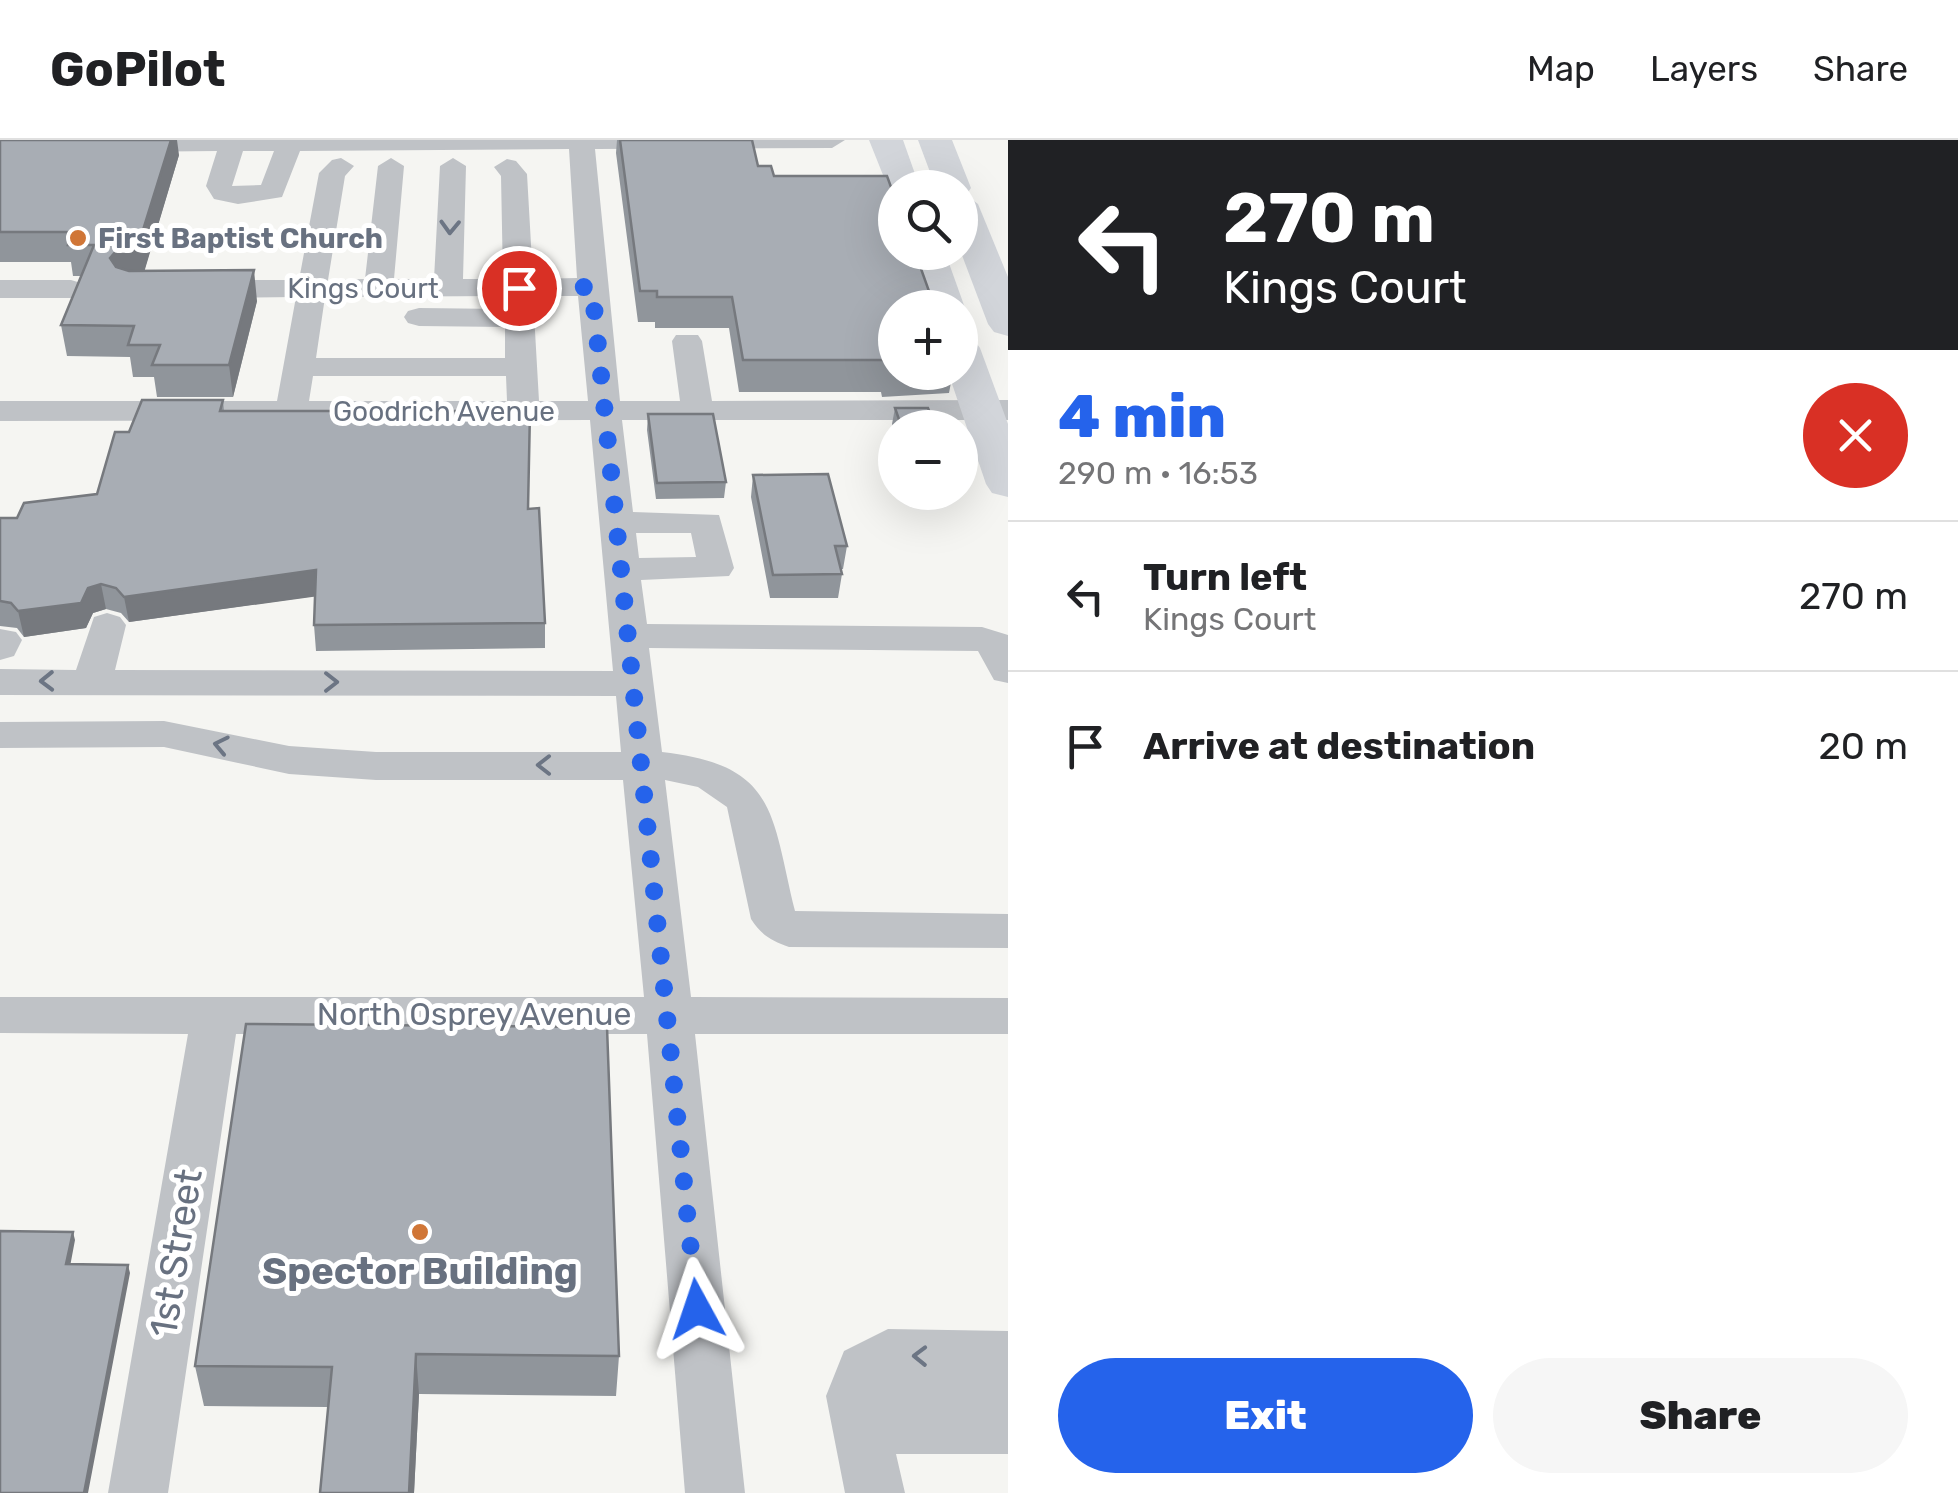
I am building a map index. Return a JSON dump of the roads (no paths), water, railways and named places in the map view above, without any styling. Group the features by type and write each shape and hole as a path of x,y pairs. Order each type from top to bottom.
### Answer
{"main road":[{"path":"886,140 897,170"},
{"path":"934,140 946,170"},
{"path":"978,249 1008,324"},
{"path":"978,380 995,410 1008,484"}],"street":[{"path":"94,144 289,144 391,166 453,166 581,142 833,141"},
{"path":"343,155 472,142 507,155 514,174 522,410"},
{"path":"581,142 592,287 715,1493"},
{"path":"216,143 219,186 224,193 238,196 272,191 289,144"},
{"path":"291,411 332,172 343,155"},
{"path":"379,288 391,166"},
{"path":"448,288 453,166"},
{"name":"Kings Court","path":"173,289 307,303 379,288 448,288 519,303 592,287"},
{"path":"0,289 72,289"},
{"path":"307,303 519,303"},
{"path":"687,341 697,410"},
{"path":"297,367 520,367"},
{"name":"Goodrich Avenue","path":"0,411 995,410"},
{"path":"618,523 707,522 716,568 622,569"},
{"path":"94,681 107,625"},
{"path":"628,636 982,640 996,644 1008,671"},
{"path":"0,682 633,684"},
{"path":"0,734 164,734 290,760 376,766 642,764 707,775 740,792 749,808 774,918 789,930 1008,932"},
{"name":"1st Street","path":"138,1493 214,1013"},
{"name":"North Osprey Avenue","path":"0,1015 1008,1016"},
{"path":"875,1493 854,1396 864,1368 888,1356 1008,1357"},
{"path":"854,1396 1008,1392"},
{"path":"854,1396 898,1428 1008,1427"}],"place":[{"name":"First Baptist Church","path":"78,238"},
{"name":"Spector Building","path":"420,1232"}]}
